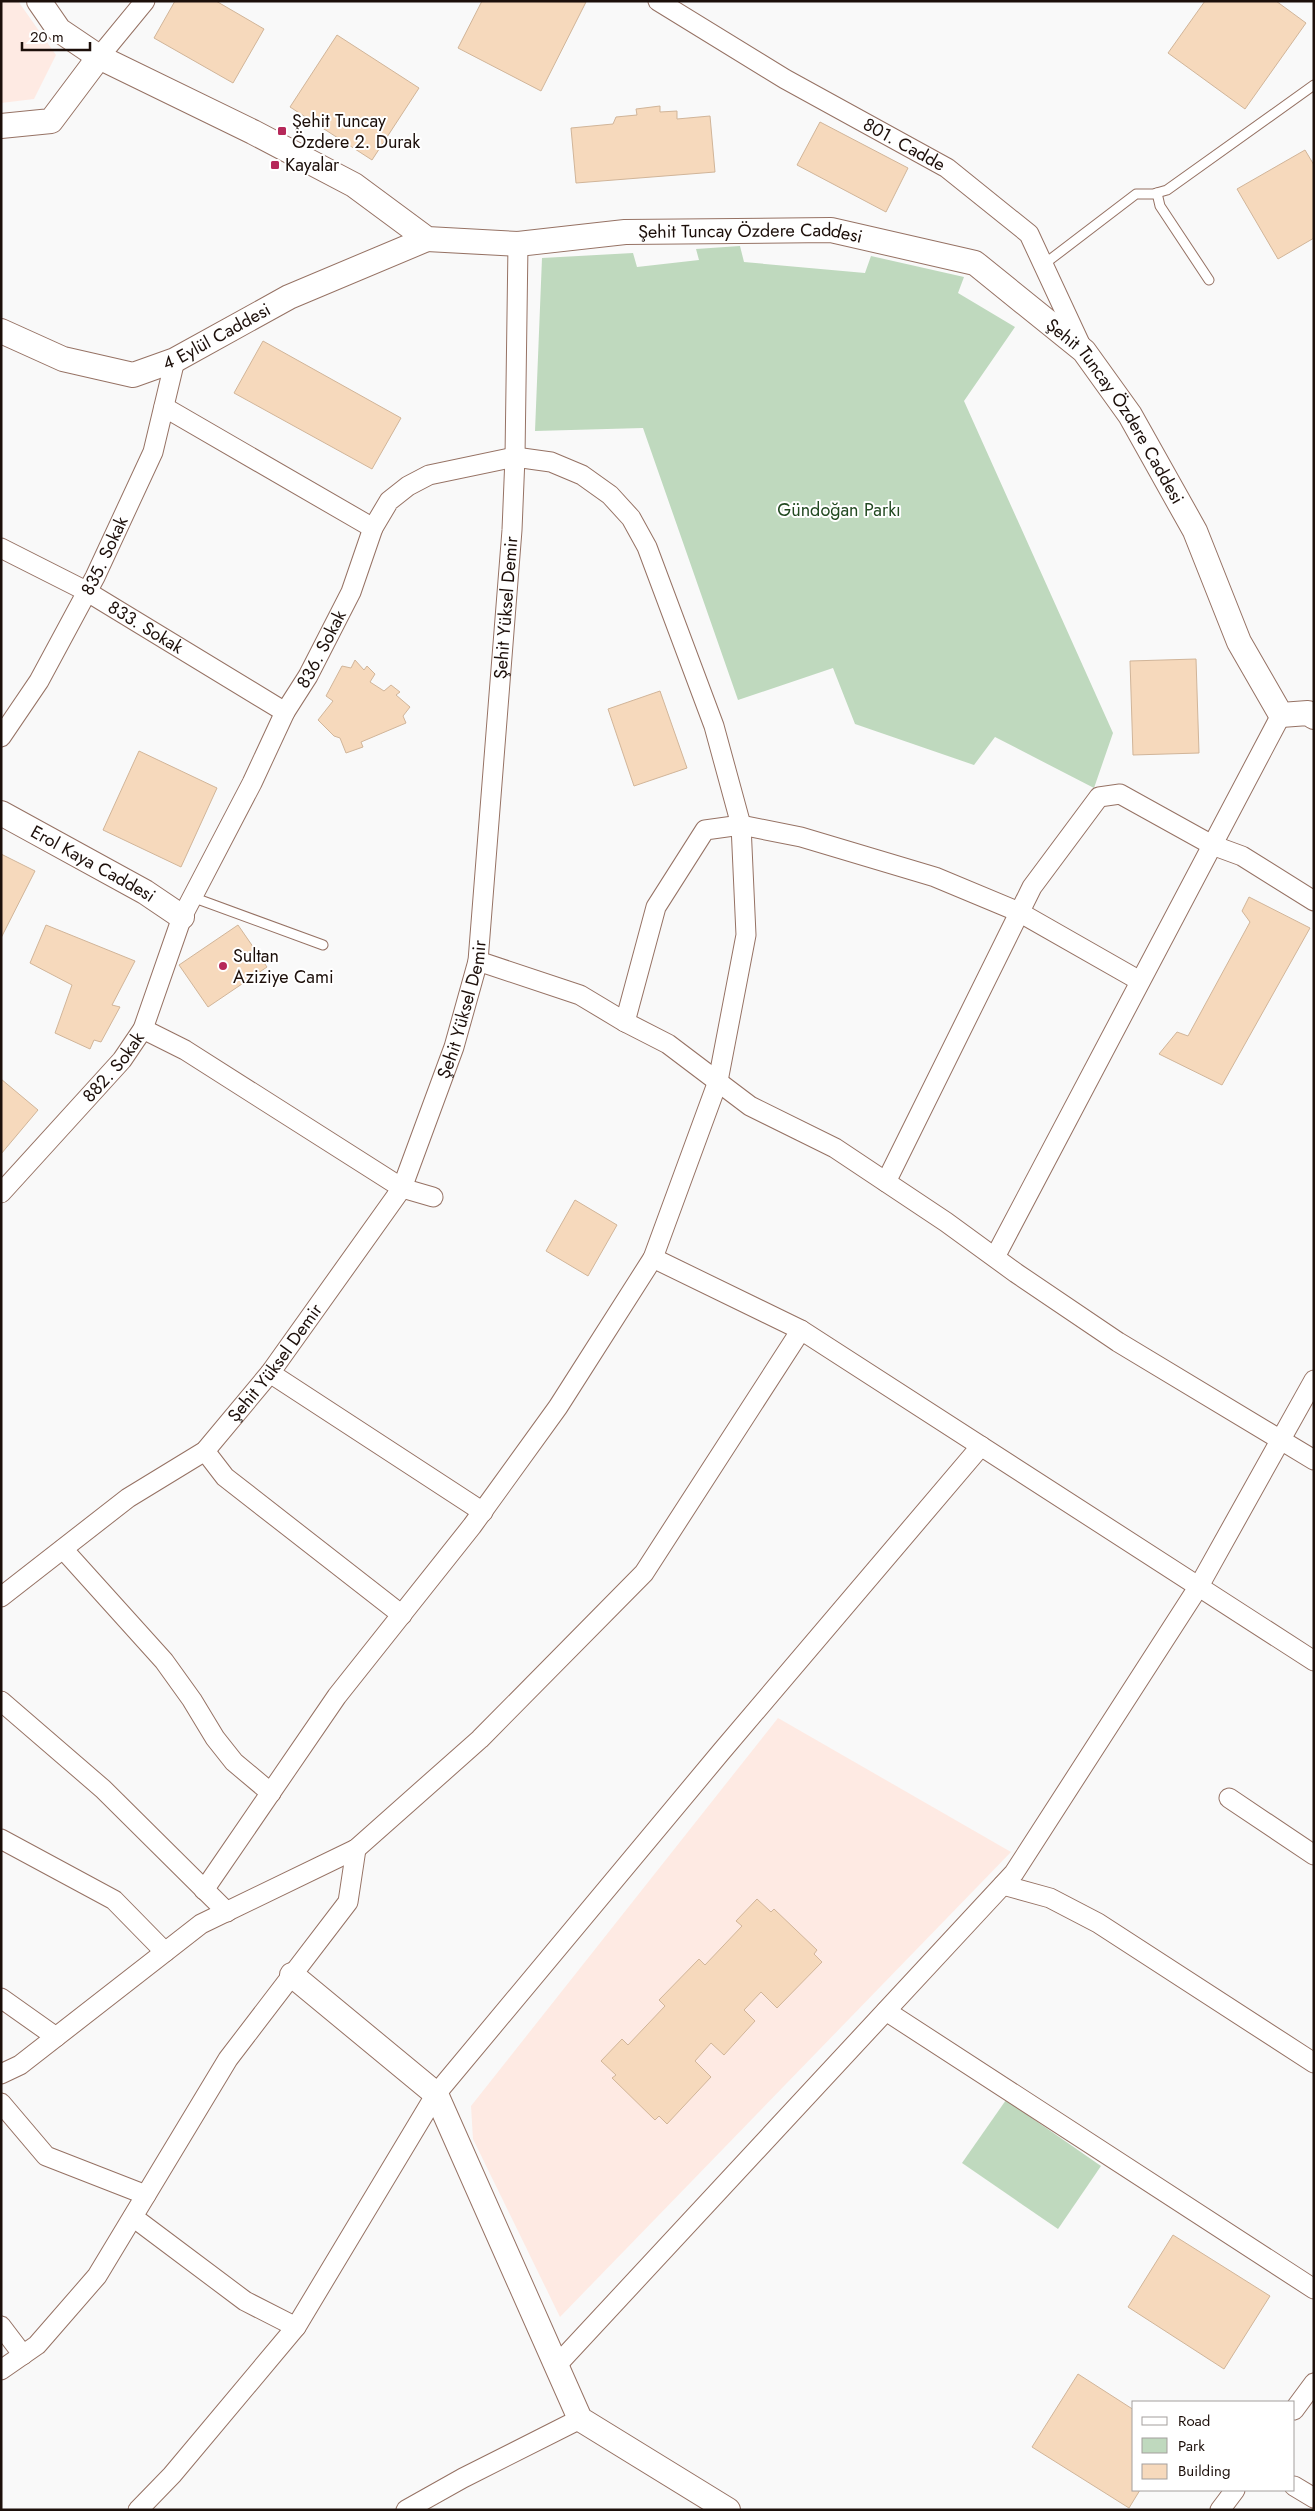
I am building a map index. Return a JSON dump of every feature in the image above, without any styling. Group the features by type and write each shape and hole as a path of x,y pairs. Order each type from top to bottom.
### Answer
{"street":[{"path":"39,1 59,30 99,57 253,132 354,185 427,239"},
{"path":"1,126 51,121 99,57 145,1"},
{"name":"801. Cadde","path":"658,1 685,7 785,79 947,168 1028,234 1084,352"},
{"name":"Şehit Tuncay Özdere Caddesi","path":"427,239 518,244 626,232 831,230 975,263 1084,352 1130,415 1195,531 1240,642 1281,715"},
{"name":"4 Eylül Caddesi","path":"1,331 63,360 133,376 175,360 289,297 427,239"},
{"name":"Şehit Yüksel Demir","path":"1,1597 128,1498 205,1451 270,1373 402,1188 454,1047 478,961 515,457 518,244"},
{"name":"835. Sokak","path":"1,737 39,681 86,591 153,452 175,360"},
{"path":"164,407 373,528"},
{"name":"836. Sokak","path":"187,907 252,783 285,712 308,676 351,592 373,528 389,502 408,486 429,475 515,457 551,462 582,475 610,495 631,518 647,547 714,726 741,825 746,936 718,1081 653,1258 558,1407 482,1512 337,1696 204,1890"},
{"name":"833. Sokak","path":"1,548 86,591 285,712"},
{"path":"995,1257 1281,715 1312,711"},
{"path":"886,1182 1032,887 1099,797 1120,794 1212,845 1242,856 1314,901"},
{"name":"Erol Kaya Caddesi","path":"1,813 145,892 187,907"},
{"path":"625,1022 656,907 705,830 741,825 800,836 935,877 1019,912 1140,981"},
{"name":"882. Sokak","path":"1,1193 122,1060 143,1029 187,907"},
{"path":"478,961 580,995 625,1022 668,1044 750,1106 835,1148 1118,1342 1314,1460"},
{"path":"143,1029 185,1050 402,1188 433,1197"},
{"path":"653,1258 801,1330 1314,1661"},
{"path":"1,2074 20,2065 201,1924 356,1849 480,1739 644,1573 801,1330"},
{"path":"270,1373 482,1512"},
{"path":"556,2366 1020,1864 1199,1586 1314,1380"},
{"path":"138,2510 172,2475 296,2327 436,2094 721,1752 981,1446"},
{"path":"205,1451 225,1477 402,1614"},
{"path":"63,1549 164,1661 215,1738 234,1762 271,1793"},
{"path":"1,1701 103,1789 227,1912"},
{"path":"1229,1798 1314,1855"},
{"path":"1,1839 114,1900 166,1952"},
{"path":"1,2370 37,2345 97,2276 228,2059 348,1902 356,1849"},
{"path":"1003,1884 1050,1898 1098,1923 1314,2064"},
{"path":"292,1975 436,2094 580,2419 728,2510"},
{"path":"1,1998 56,2037"},
{"path":"886,2011 1314,2289"},
{"path":"1,2103 46,2156 146,2195"},
{"path":"133,2217 245,2302 296,2327"},
{"path":"1,2326 23,2355"},
{"path":"1295,2409 1314,2382"},
{"path":"406,2510 463,2478 580,2419"},
{"path":"1295,2487 1314,2498"},
{"path":"1220,2510 1234,2491"}],"lane":[{"path":"1043,265 1136,194 1157,193 1167,190 1314,85"},
{"path":"1157,193 1160,206 1209,280"},
{"path":"187,907 323,945"}],"shaded area":[{"path":"1,1 18,1 56,55 34,99 1,103"},
{"path":"778,1718 1011,1852 560,2317 473,2139 471,2106"}],"green space":[{"name":"Gündoğan Parkı","path":"740,246 744,262 865,273 871,256 964,277 958,293 1015,327 964,401 1113,733 1094,788 995,737 974,765 855,724 833,668 738,700 643,428 535,431 542,258 633,253 637,267 699,260 696,249"},
{"path":"1006,2100 1101,2166 1058,2229 962,2163"}],"building":[{"path":"175,1 216,1 264,29 233,83 154,38"},
{"path":"482,1 586,2 541,91 458,48"},
{"path":"1205,1 1276,1 1306,23 1245,109 1168,53"},
{"path":"337,35 419,88 372,160 290,107"},
{"path":"660,106 660,112 677,111 677,119 710,116 715,172 576,183 571,128 613,124 616,117 637,115 636,109"},
{"path":"820,122 908,168 886,212 797,165"},
{"path":"1305,150 1314,165 1314,238 1278,259 1237,189"},
{"path":"263,341 401,418 372,469 234,393"},
{"path":"1196,659 1199,753 1133,755 1130,661"},
{"path":"355,660 364,670 367,666 375,674 370,682 384,691 391,685 400,692 396,695 410,707 403,716 406,723 361,742 363,747 346,753 340,738 334,736 318,720 333,701 326,696 342,666 351,668"},
{"path":"660,691 687,768 634,786 608,709"},
{"path":"139,751 217,788 181,867 103,830"},
{"path":"1,854 35,871 1,938"},
{"path":"1249,897 1310,928 1222,1085 1159,1054 1177,1032 1188,1036 1250,922 1242,911"},
{"path":"46,925 135,961 112,1005 120,1007 101,1042 94,1040 90,1049 55,1033 72,985 30,963"},
{"name":"Sultan Aziziye Cami","path":"238,925 267,967 208,1007 179,965"},
{"path":"1,1079 38,1110 1,1154"},
{"path":"575,1200 617,1225 588,1276 546,1251"},
{"path":"757,1899 771,1912 774,1909 817,1950 814,1954 822,1962 777,2008 761,1992 744,2010 755,2021 724,2055 711,2043 695,2061 711,2077 667,2124 659,2116 655,2120 612,2078 616,2075 601,2061 622,2039 628,2045 665,2006 659,2000 699,1959 705,1965 742,1926 736,1921"},
{"path":"1173,2235 1270,2296 1224,2369 1128,2307"},
{"path":"1078,2374 1132,2409 1132,2491 1139,2491 1129,2508 1032,2447"}],"place":[{"name":"Şehit Tuncay Özdere 2. Durak","path":"282,131"},
{"name":"Kayalar","path":"275,165"},
{"name":"Sultan Aziziye Cami","path":"223,966"}]}
